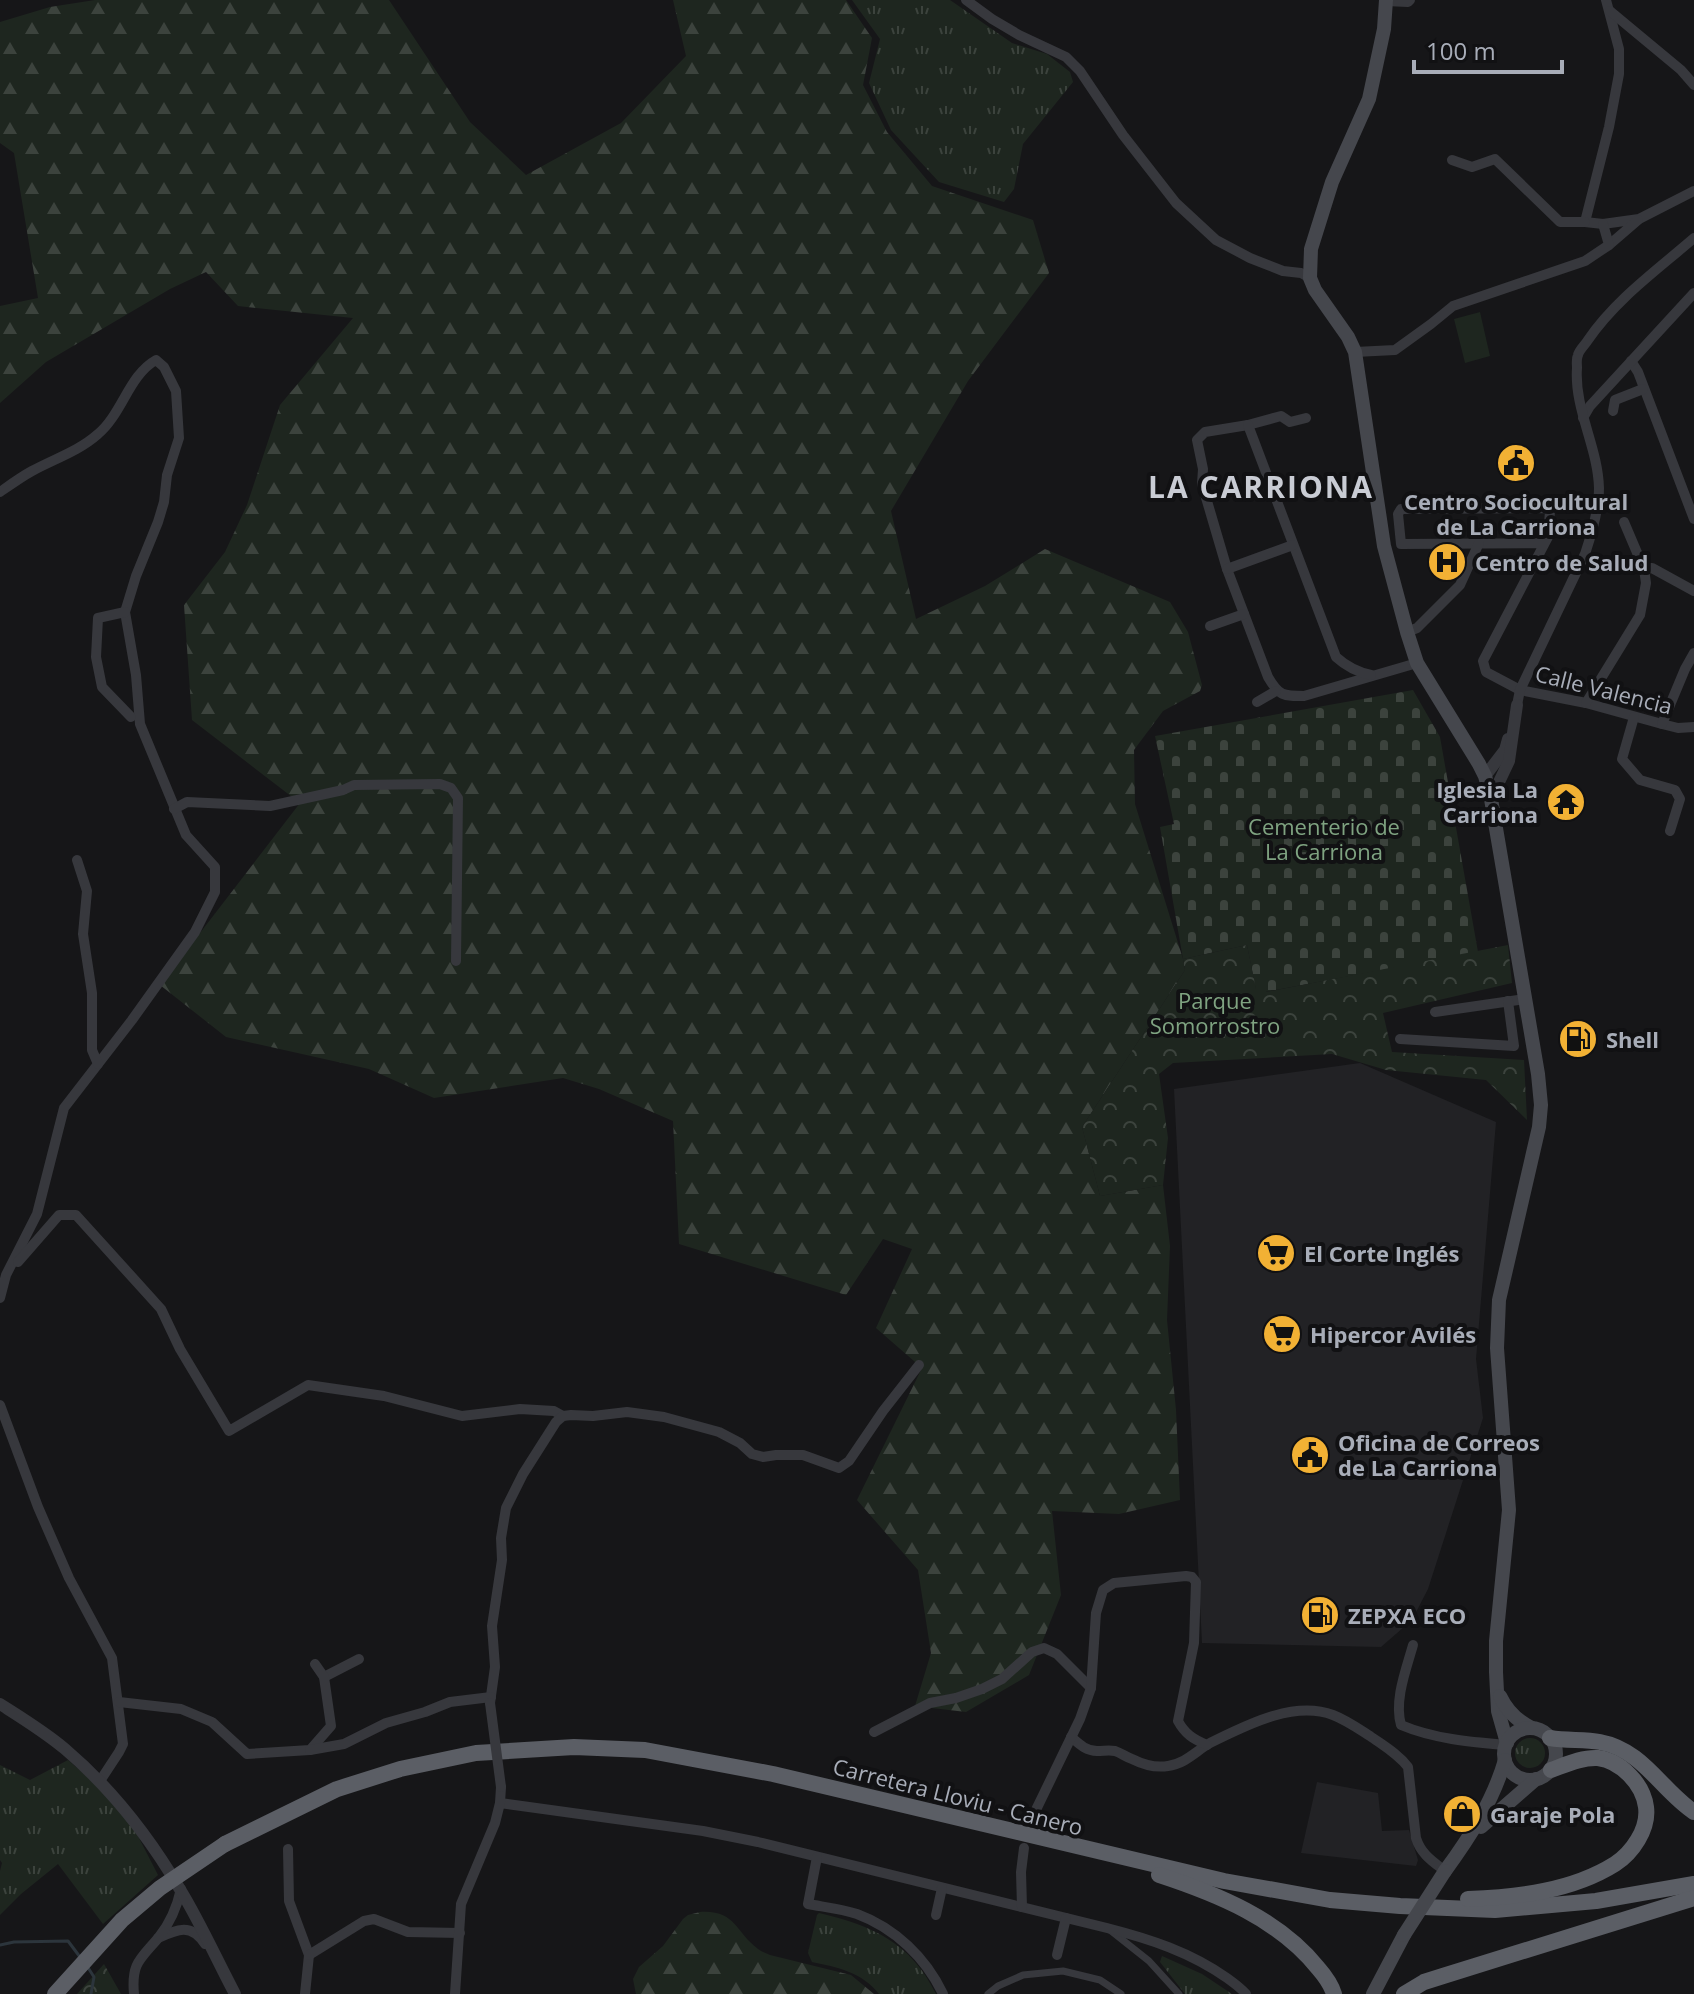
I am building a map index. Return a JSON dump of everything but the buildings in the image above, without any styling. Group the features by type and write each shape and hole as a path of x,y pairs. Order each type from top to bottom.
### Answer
{"highway":[{"path":"1550,1738 1600,1742 1627,1752 1645,1764 1684,1806 1694,1812"},
{"name":"Carretera Lloviu - Canero","path":"55,1994 122,1920 160,1888 225,1844 337,1789 400,1769 476,1753 574,1747 645,1750 773,1774 1063,1844 1306,1897 1400,1906 1495,1910 1596,1901 1694,1884"},
{"path":"1306,1897 1333,1894 1395,1899 1495,1898 1585,1880 1617,1863 1636,1845 1644,1826 1646,1808 1634,1780 1618,1765 1597,1758 1551,1770"},
{"path":"1063,1844 1178,1882 1259,1918 1298,1945 1336,1992"},
{"path":"1404,1994 1424,1982 1694,1898"}],"main road":[{"path":"1386,0 1384,29 1369,99 1332,182 1311,249 1310,278 1355,352 1384,546 1417,663 1485,776 1538,1074 1541,1105 1539,1127 1499,1300 1497,1348 1509,1510 1496,1641 1498,1711 1511,1772 1529,1780 1536,1779"},
{"path":"1469,1838 1498,1810 1551,1770 1554,1764 1556,1751 1550,1738 1518,1721 1501,1699 1496,1686"},
{"path":"1373,1994 1404,1935 1469,1838 1497,1786 1506,1749 1518,1731 1533,1729"}],"street":[{"path":"966,0 1019,35 1066,57 1080,71 1123,135 1176,203 1216,240 1250,258 1310,278"},
{"path":"1386,0 1410,0"},
{"path":"1608,6 1694,85"},
{"path":"1585,222 1619,74 1619,49 1608,6"},
{"path":"1619,49 1625,36 1638,34"},
{"path":"1452,160 1472,167 1495,159 1560,222 1603,224 1639,219"},
{"path":"1355,352 1395,350 1453,306 1585,261 1639,219 1694,191"},
{"path":"1603,224 1609,245"},
{"path":"1491,799 1509,761 1520,690 1592,533 1599,489 1576,375 1578,355 1596,328 1621,302 1694,238"},
{"path":"1583,418 1590,406 1694,293"},
{"path":"0,492 31,471 99,434 113,418 146,366 156,360 164,367 176,391 179,438 167,475 158,522 125,612 136,675 140,724 186,835 215,867 215,892 195,932 64,1108 37,1214 6,1275 0,1298"},
{"path":"1631,361 1638,372 1694,519"},
{"path":"1613,411 1615,400 1643,389"},
{"path":"1306,418 1290,422 1281,416 1205,432 1197,440 1203,469 1202,484 1227,569 1268,677 1276,691 1286,696 1304,696 1417,663"},
{"path":"1248,425 1336,657 1359,673 1373,675"},
{"name":"Calle Valencia","path":"1401,544 1398,514 1401,509 1547,508 1550,511 1548,537 1483,661 1486,672 1520,690 1586,703 1678,728 1694,727"},
{"path":"1586,703 1640,615 1646,583 1644,569 1624,522"},
{"path":"1407,632 1417,628 1460,585 1479,543"},
{"path":"1384,546 1544,543"},
{"path":"1227,569 1293,545"},
{"path":"1644,569 1652,568 1694,591"},
{"path":"125,612 98,618 96,657 102,687 131,717"},
{"path":"1210,626 1244,614"},
{"path":"1662,724 1694,653"},
{"path":"1257,702 1276,691"},
{"path":"1485,776 1505,750 1517,705"},
{"path":"1634,717 1622,759 1640,780 1675,790 1680,799 1670,831"},
{"path":"174,809 187,802 270,806 354,785 440,784 451,788 458,798 456,961"},
{"path":"77,860 87,891 83,934 92,993 92,1050 98,1064"},
{"path":"1435,1012 1525,999"},
{"path":"1400,1039 1514,1046 1508,1001"},
{"path":"6,1275 59,1215 76,1215 161,1309 180,1349 229,1431 308,1385 384,1396 462,1416 520,1409 554,1411 563,1416 627,1412 664,1417 719,1432 740,1443 752,1454 763,1457 803,1455 839,1468 849,1461 919,1365"},
{"path":"0,1405 32,1492 69,1578 112,1658 123,1744 100,1781"},
{"path":"455,1994 461,1904 495,1823 500,1803 491,1700 495,1667 492,1626 506,1508 540,1444 563,1416"},
{"path":"1033,1816 1091,1688 1096,1613 1103,1590 1114,1583 1186,1576 1196,1582 1194,1643 1178,1721 1183,1731 1207,1745"},
{"path":"1413,1645 1399,1700 1401,1725 1420,1733 1506,1749"},
{"path":"874,1732 930,1703 982,1689 1002,1679 1032,1652 1044,1648 1057,1654 1091,1688"},
{"path":"324,1677 359,1659"},
{"path":"310,1750 331,1726 324,1677 315,1664"},
{"path":"119,1702 181,1709 212,1722 247,1754 310,1750 344,1744 386,1723 450,1702 491,1700"},
{"path":"0,1704 49,1737 100,1781 152,1846 181,1889 235,1994"},
{"path":"1071,1737 1093,1752 1119,1752 1146,1765 1168,1766 1188,1759 1207,1745 1283,1713 1315,1711 1332,1714 1389,1749 1408,1767 1419,1848 1445,1871"},
{"path":"500,1803 703,1831 758,1842 1107,1928 1178,1950 1209,1965 1246,1994"},
{"path":"1022,1907 1024,1848"},
{"path":"288,1849 289,1901 309,1955 305,1994"},
{"path":"817,1857 808,1904 857,1914 886,1929 916,1952 936,1978 943,1994"},
{"path":"936,1915 942,1888"},
{"path":"134,1994 139,1961 175,1911 181,1889"},
{"path":"1063,1971 1057,1955 1066,1918"},
{"path":"309,1955 364,1921 374,1919 408,1932 460,1933"},
{"path":"158,1938 179,1928 192,1931 201,1938 222,1969"},
{"path":"1107,1928 1149,1961 1179,1994"},
{"path":"988,1994 1023,1975 1063,1971 1100,1980 1121,1994"}],"shaded area":[{"path":"1360,1063 1496,1122 1476,1359 1483,1418 1428,1589 1412,1620 1381,1647 1202,1643 1174,1089"},
{"path":"1317,1782 1378,1793 1382,1831 1409,1830 1418,1860 1416,1866 1301,1853"}],"green space":[{"path":"95,0 389,0 470,122 526,175 621,123 686,56 673,0 846,0 872,38 863,85 887,132 932,186 1033,220 1049,273 968,381 891,511 916,619 985,586 1045,549 1170,602 1188,632 1202,685 1200,691 1163,711 1134,750 1135,804 1185,970 1082,1127 1100,1196 1163,1185 1170,1246 1167,1320 1176,1410 1180,1500 1119,1514 1052,1511 1061,1595 1029,1675 966,1712 915,1706 931,1653 918,1570 857,1500 922,1368 876,1328 912,1249 883,1239 846,1295 679,1244 673,1121 599,1089 563,1078 434,1098 369,1069 226,1037 160,985 300,803 192,720 184,605 225,552 247,505 280,405 353,318 238,306 206,272 170,289 46,362 0,403 0,306 38,298 14,153 0,143 0,22 50,7"},
{"path":"852,0 950,0 1012,43 1047,54 1070,72 1073,82 1023,144 1014,189 1004,202 939,182 891,130 869,83 880,39"},
{"path":"1480,312 1490,356 1465,363 1454,319"},
{"name":"Cementerio de La Carriona","path":"1413,690 1440,737 1478,952 1265,992 1256,990 1247,945 1183,959 1160,827 1174,824 1155,736"},
{"name":"Parque Somorrostro","path":"1247,945 1256,989 1264,988 1266,992 1508,945 1512,983 1383,1013 1392,1052 1524,1060 1527,1120 1486,1080 1386,1070 1332,1054 1173,1063 1159,1074 1168,1138 1163,1185 1100,1196 1082,1127 1185,970 1183,959"},
{"path":"1530,1738 1541,1742 1545,1753 1541,1764 1530,1768 1519,1764 1515,1753 1519,1742"},
{"path":"68,1760 124,1809 158,1875 103,1924 58,1864 0,1915 0,1765 30,1780"},
{"path":"700,1912 712,1912 728,1918 762,1952 851,1975 874,1994 636,1994 633,1979 639,1967 663,1946 683,1919"},
{"path":"819,1913 856,1924 888,1939 914,1961 936,1994 879,1994 857,1976 812,1962 808,1953"},
{"path":"1162,1956 1202,1974 1232,1994 1185,1994 1160,1962"},
{"path":"104,1964 121,1994 77,1994"}],"waterway":[{"path":"0,1945 68,1941 80,1957"},
{"path":"87,1966 94,1977 91,1994"}],"place":[{"name":"Centro Sociocultural de La Carriona","path":"1516,463"},
{"name":"Centro de Salud","path":"1447,562"},
{"name":"Iglesia La Carriona","path":"1566,802"},
{"name":"Shell","path":"1578,1039"},
{"name":"El Corte Inglés","path":"1276,1253"},
{"name":"Hipercor Avilés","path":"1282,1334"},
{"name":"Oficina de Correos de La Carriona","path":"1310,1455"},
{"name":"ZEPXA ECO","path":"1320,1615"},
{"name":"Garaje Pola","path":"1462,1814"}],"district":[{"name":"LA CARRIONA","path":"1261,486"}]}
